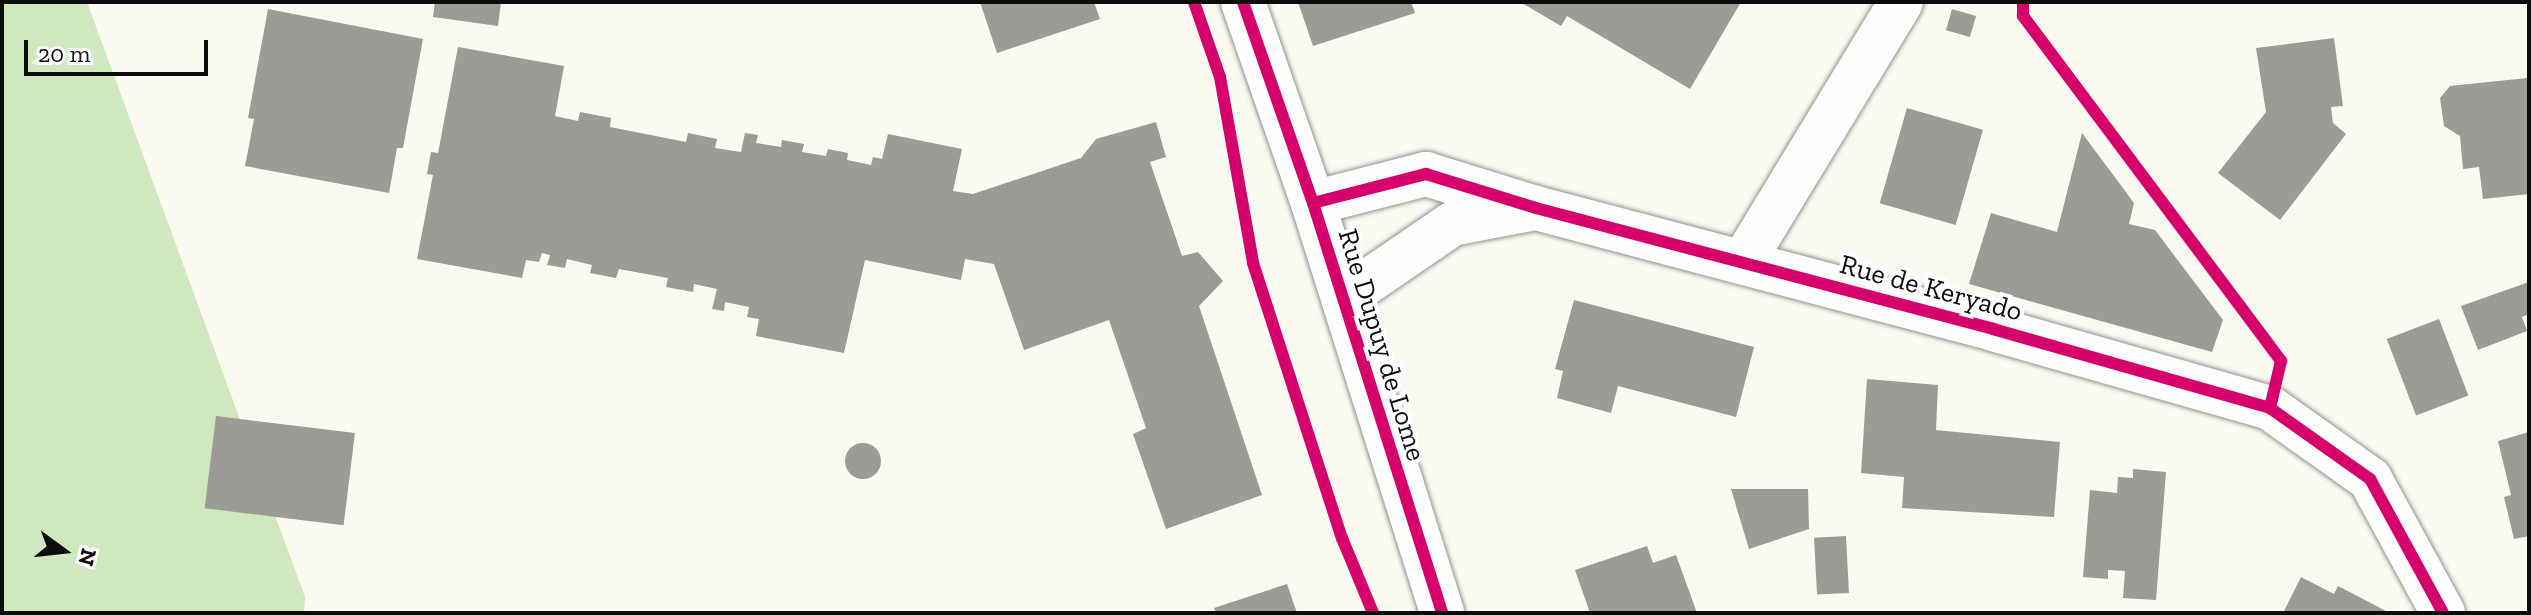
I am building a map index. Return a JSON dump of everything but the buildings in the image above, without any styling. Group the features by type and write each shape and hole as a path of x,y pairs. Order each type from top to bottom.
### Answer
{"street":[{"name":"Rue Dupuy de Lome","path":"1243,2 1344,298 1442,613"},
{"path":"1743,262 1901,2"},
{"name":"Rue de Keryado","path":"1313,203 1426,174 1536,208 1993,329 2270,408 2370,479 2443,613"},
{"name":"Rue de Keryado","path":"1344,298 1452,224 1536,208"}],"green space":[{"path":"2,2 87,2 305,597 304,613 2,613"}],"cycle path":[{"path":"1194,2 1220,77 1253,263 1342,538 1373,613"},
{"path":"1243,2 1313,203 1442,613"},
{"path":"2023,2 2023,16 2281,361 2270,408"},
{"path":"1313,203 1426,174 1536,208 1993,329 2270,408 2370,479 2443,613"}]}
